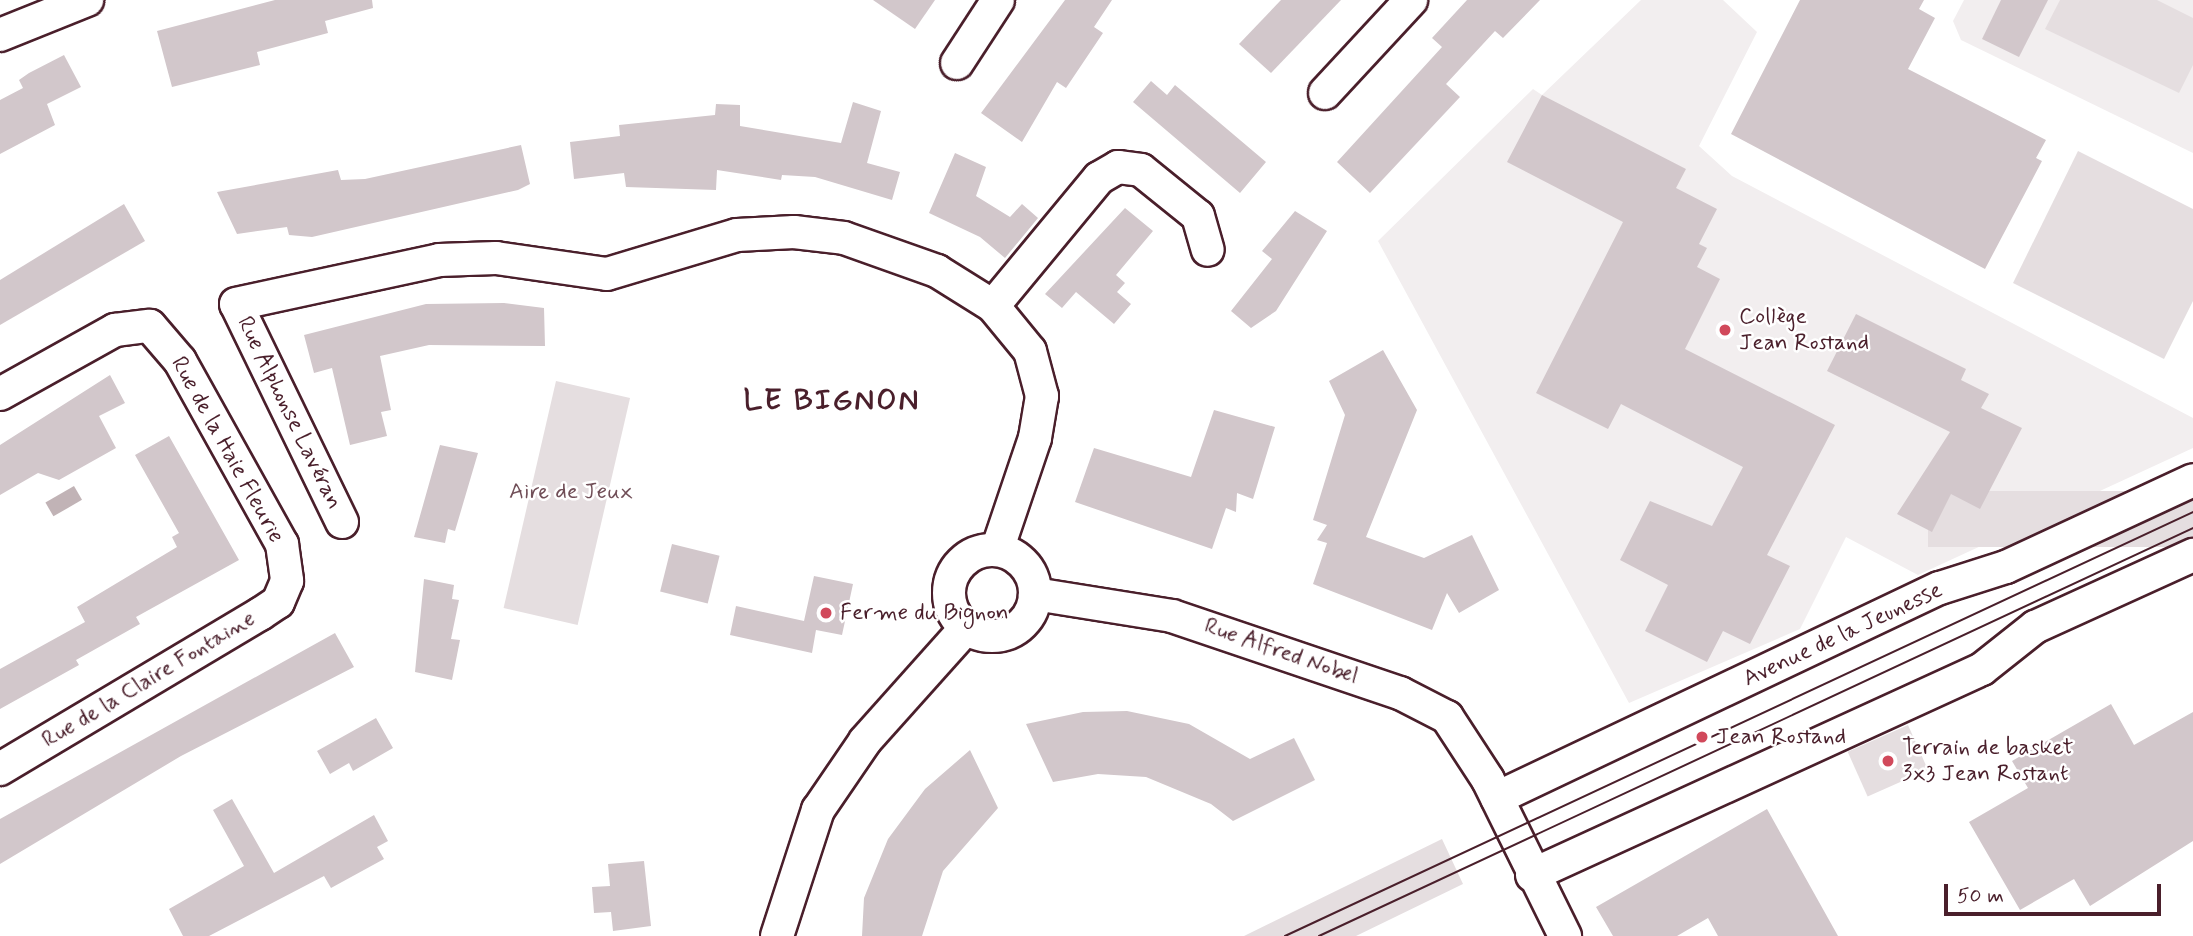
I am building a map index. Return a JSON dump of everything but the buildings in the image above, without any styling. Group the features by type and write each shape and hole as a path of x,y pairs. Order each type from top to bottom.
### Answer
{"street":[{"path":"0,36 87,0"},
{"path":"957,63 998,0"},
{"path":"1325,93 1411,0"},
{"path":"993,306 1099,178 1118,167 1141,170 1199,216 1208,250"},
{"name":"Rue Alphonse Lavéran","path":"342,522 236,304 439,260 496,258 607,274 737,235 794,233 892,251 993,306 1030,351 1042,396 1035,438 997,550"},
{"name":"Rue de la Haie Fleurie","path":"0,394 115,330 150,326 180,361 282,544 287,581"},
{"name":"Avenue de la Jeunesse","path":"1492,789 1940,588 2006,567 2193,480"},
{"path":"997,550 1020,560 1035,594 1017,629 992,637 966,628 951,605 952,578 970,556 997,550"},
{"path":"1532,875 1982,669 2035,627 2193,555"},
{"name":"Rue de la Claire Fontaine","path":"0,769 260,614 278,602 287,581"},
{"name":"Rue Alfred Nobel","path":"1035,594 1172,615 1400,693 1447,717 1492,789 1532,875 1565,936"},
{"path":"777,936 792,877 840,775 966,628"}],"shaded area":[{"name":"Collège Jean Rostand","path":"1641,0 1723,0 1757,32 1699,146 1732,176 2193,418 2193,448 1918,575 1846,537 1800,629 1629,703 1378,241 1533,89 1542,95"},
{"path":"1964,0 2193,0 2193,153 1961,40 1953,21"},
{"path":"74,486 82,500 53,516 45,503"}],"green space":[{"path":"2060,0 2157,0 2193,18 2193,65 2179,93 2045,29"},
{"path":"2078,151 2193,209 2193,301 2164,359 2013,283"},
{"name":"Aire de Jeux","path":"556,381 630,398 578,625 504,608"},
{"path":"1928,491 2193,491 2193,547 1928,547"},
{"name":"Terrain de basket 3x3 Jean Rostant","path":"1908,725 1928,770 1868,797 1848,752"},
{"path":"1442,839 1463,884 1356,936 1244,936"}],"tram line":[{"path":"1285,936 2193,512"},
{"path":"1319,936 2193,528"}],"place":[{"name":"Collège Jean Rostand","path":"1725,330"},
{"name":"Ferme du Bignon","path":"826,613"},
{"name":"Jean Rostand","path":"1702,737"},
{"name":"Terrain de basket 3x3 Jean Rostant","path":"1888,761"}],"district":[{"name":"LE BIGNON","path":"832,401"}]}
